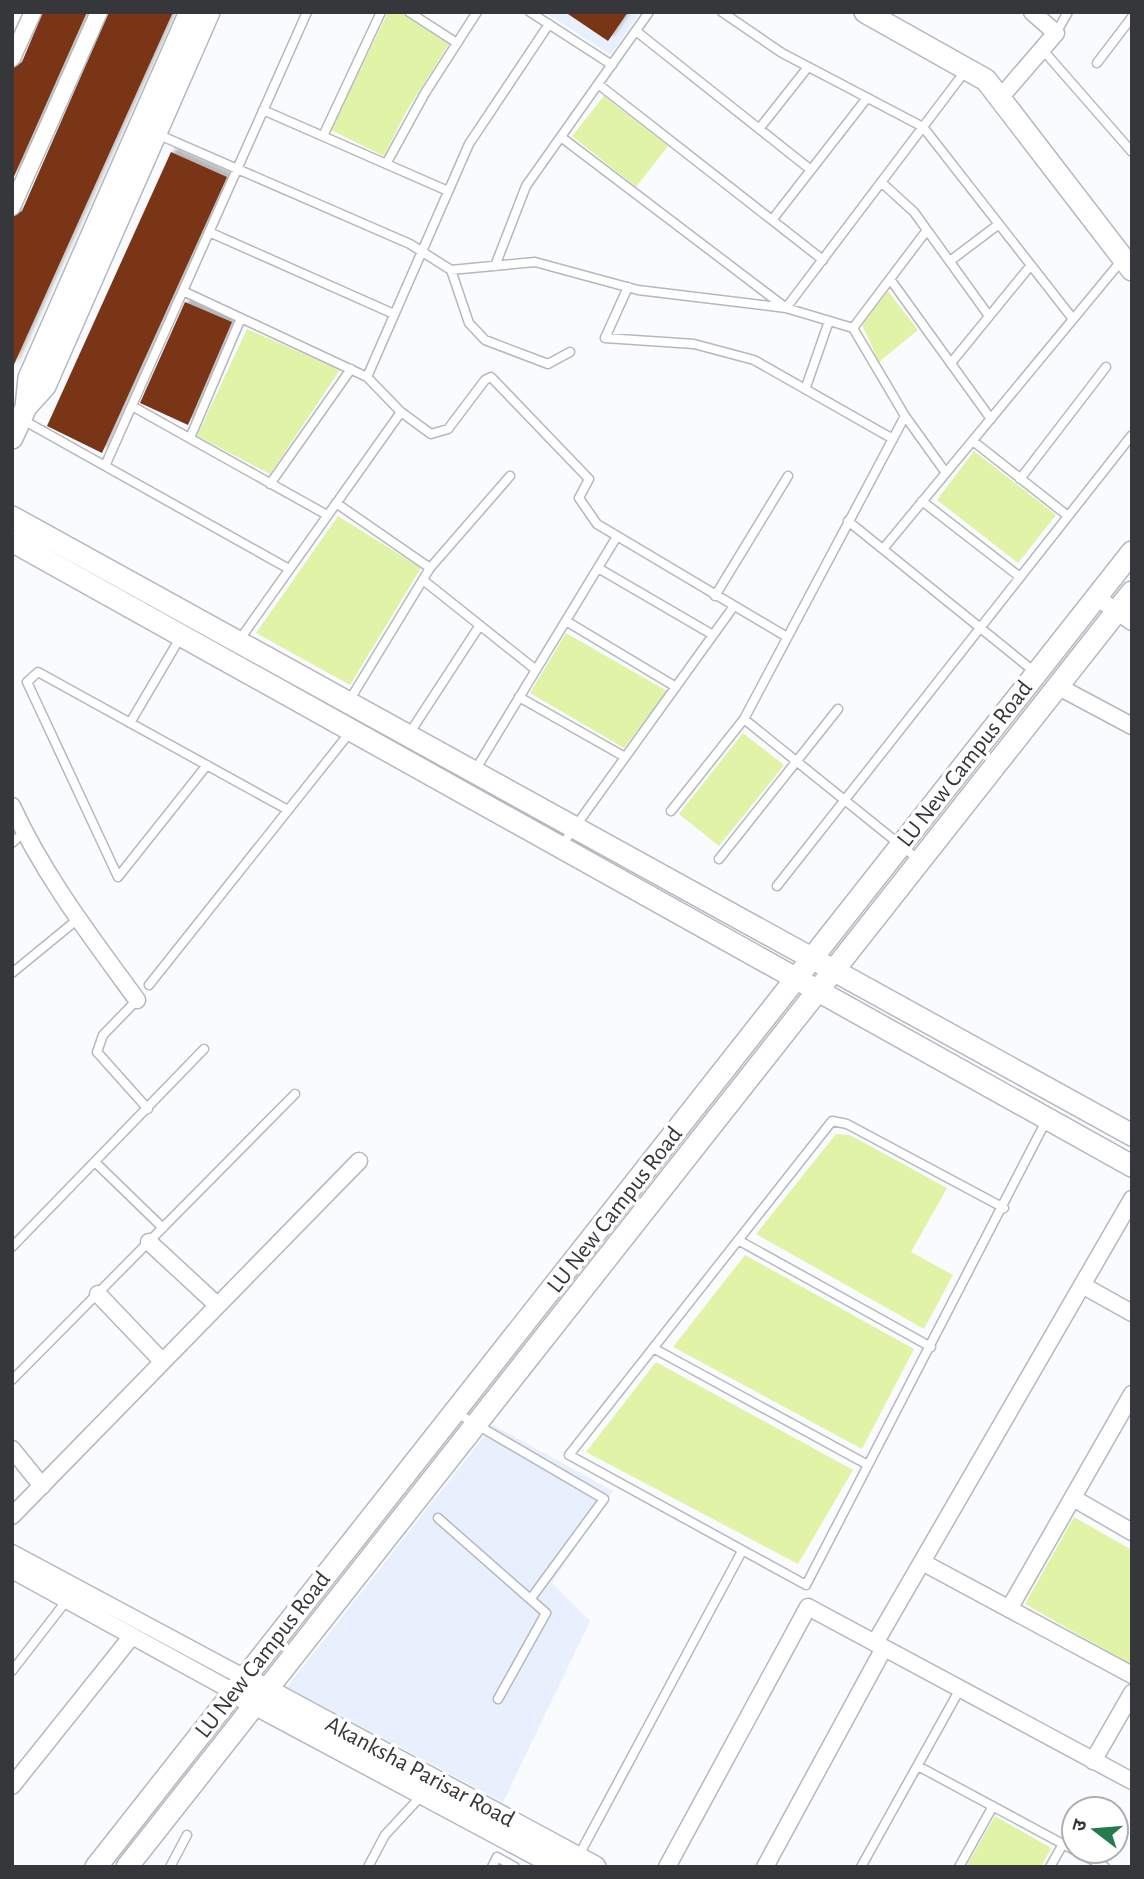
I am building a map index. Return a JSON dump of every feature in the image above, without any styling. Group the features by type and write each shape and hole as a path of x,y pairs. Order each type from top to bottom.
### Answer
{"street":[{"path":"12,58 33,12"},
{"path":"12,207 99,12"},
{"path":"20,421 29,378 190,12"},
{"path":"20,421 46,386 209,12"},
{"path":"865,12 986,80 1128,264"},
{"path":"1000,98 1056,33 1032,12"},
{"path":"12,517 348,703 562,845 1132,1166"},
{"path":"12,541 353,729 393,735 474,772 1132,1135"},
{"name":"LU New Campus Road","path":"96,1867 1132,552"},
{"name":"LU New Campus Road","path":"127,1867 1059,687 1124,617 1132,592"},
{"path":"1096,597 1124,617"},
{"path":"1059,687 1132,726"},
{"path":"12,806 18,837 137,1000"},
{"path":"12,1516 161,1360 359,1161"},
{"path":"772,1865 922,1562 1132,1199"},
{"path":"149,1242 216,1304"},
{"path":"1082,1285 1132,1313"},
{"path":"98,1294 161,1360"},
{"path":"1009,1609 1073,1498 1126,1419 1132,1394"},
{"path":"12,1449 42,1486"},
{"path":"1073,1498 1132,1532"},
{"path":"12,1553 239,1685"},
{"path":"922,1562 1132,1675"},
{"path":"14,1574 132,1636 239,1685"},
{"path":"667,1867 808,1607 1132,1781"},
{"path":"12,1786 132,1636"},
{"name":"Akanksha Parisar Road","path":"239,1685 578,1864"},
{"path":"1093,1761 1132,1693"}],"lane":[{"path":"105,466 307,12"},
{"path":"323,136 381,12"},
{"path":"409,12 457,43"},
{"path":"386,164 425,93 477,12"},
{"path":"530,12 611,65"},
{"path":"495,266 526,186 649,12"},
{"path":"722,12 782,53 923,127 1073,319"},
{"path":"1056,33 1068,12"},
{"path":"1097,63 1132,17"},
{"path":"367,377 470,144 549,24"},
{"path":"636,30 811,170"},
{"path":"1042,49 1132,152"},
{"path":"759,129 808,67"},
{"path":"786,308 968,68"},
{"path":"598,84 823,260"},
{"path":"772,220 867,98"},
{"path":"263,110 448,191"},
{"path":"156,134 421,251 451,270 536,261 628,287 786,308 853,328 905,416 946,473"},
{"path":"561,137 786,308"},
{"path":"881,182 914,212 989,316"},
{"path":"950,261 999,224"},
{"path":"853,328 927,230"},
{"path":"209,232 394,313"},
{"path":"883,549 1073,319 1128,264"},
{"path":"951,363 1031,265"},
{"path":"451,270 469,323 485,340 548,364 570,352"},
{"path":"890,279 991,419"},
{"path":"628,287 605,338 694,344 754,360 806,387 892,439"},
{"path":"183,291 367,377 401,412 431,434 448,429 485,380 491,377 589,480 579,498 597,524 787,637"},
{"path":"190,438 241,318"},
{"path":"806,387 829,321"},
{"path":"1020,479 1106,367"},
{"path":"270,484 351,369"},
{"path":"132,406 327,515"},
{"path":"238,642 401,412"},
{"path":"671,811 744,719 905,416"},
{"path":"20,421 289,569"},
{"path":"777,886 1132,435"},
{"path":"973,441 1068,516"},
{"path":"348,703 430,568 510,476"},
{"path":"715,596 788,476"},
{"path":"922,501 1020,577"},
{"path":"336,503 430,568"},
{"path":"848,521 1036,673"},
{"path":"474,772 617,538"},
{"path":"598,568 713,635"},
{"path":"423,580 536,670"},
{"path":"562,845 734,606"},
{"path":"566,621 676,687"},
{"path":"393,735 480,625"},
{"path":"130,723 182,635"},
{"path":"207,765 118,877 27,682 38,672 207,765 288,810"},
{"path":"519,697 625,757"},
{"path":"719,859 838,709"},
{"path":"744,719 922,861"},
{"path":"149,985 353,729"},
{"path":"12,974 79,919"},
{"path":"137,1000 103,1035 97,1052 148,1108"},
{"path":"12,1247 204,1049"},
{"path":"12,1380 295,1094"},
{"path":"1003,1208 847,1124 832,1121 569,1455 806,1585 1003,1208 1047,1118"},
{"path":"96,1163 163,1228"},
{"path":"738,1240 930,1347"},
{"path":"653,1348 869,1465"},
{"path":"455,1412 604,1499 532,1597"},
{"path":"438,1518 532,1597 546,1613 498,1699"},
{"path":"578,1864 742,1551"},
{"path":"12,1671 67,1600"},
{"path":"861,1867 961,1689"},
{"path":"918,1766 1060,1842"},
{"path":"368,1867 385,1835 428,1786"},
{"path":"959,1867 993,1807"},
{"path":"170,1867 187,1835"},
{"path":"1050,1867 1060,1849"},
{"path":"492,1867 497,1857 515,1867"}],"shaded area":[{"path":"544,12 640,12 611,55"},
{"path":"493,1425 613,1491 552,1583 590,1621 503,1802 287,1687"}],"green space":[{"path":"388,12 399,12 449,44 406,112 384,156 331,130"},
{"path":"604,96 668,146 636,187 572,136"},
{"path":"888,291 918,330 879,362 862,325"},
{"path":"247,329 340,370 270,474 197,436"},
{"path":"974,451 1056,515 1018,563 937,500"},
{"path":"338,516 421,568 350,685 256,633"},
{"path":"566,633 667,691 624,748 530,693"},
{"path":"743,733 784,765 719,846 679,814"},
{"path":"836,1134 850,1135 947,1188 911,1252 953,1275 924,1329 756,1234"},
{"path":"745,1255 914,1349 862,1449 673,1347"},
{"path":"656,1362 853,1470 798,1564 586,1452"},
{"path":"1074,1517 1132,1550 1130,1664 1025,1604"},
{"path":"995,1816 1051,1848 1041,1867 966,1867"}],"building":[{"path":"43,12 87,12 12,181 12,69 22,62"},
{"path":"109,12 173,12 12,369 12,217 22,211"},
{"path":"565,12 628,12 608,41"},
{"path":"171,152 227,177 102,453 47,426"},
{"path":"185,302 232,322 188,425 140,403"}]}
